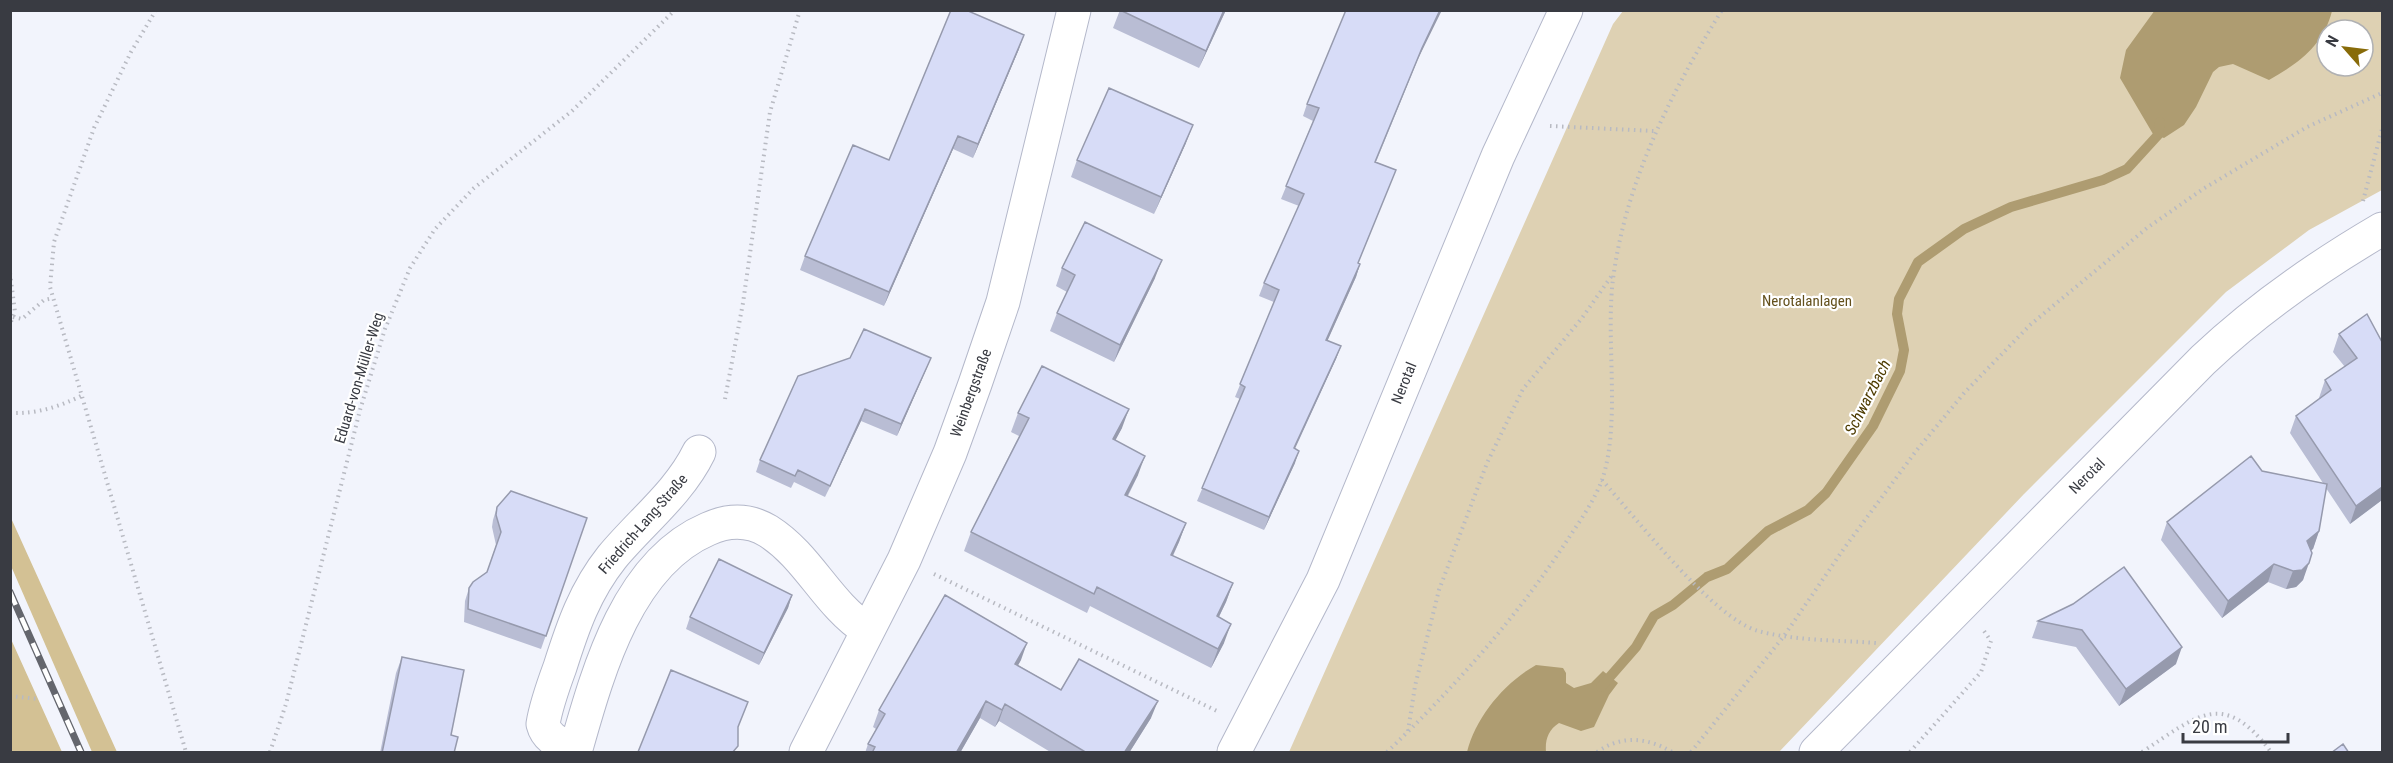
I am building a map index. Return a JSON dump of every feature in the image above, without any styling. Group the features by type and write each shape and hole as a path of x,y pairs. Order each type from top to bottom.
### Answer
{"street":[{"name":"Weinbergstraße","path":"806,753 904,560 950,453 1002,302 1074,10"},
{"name":"Nerotal","path":"1241,739 1323,580 1513,123 1566,10"},
{"name":"Nerotal","path":"1816,753 2242,323 2287,288 2382,229"},
{"name":"Friedrich-Lang-Straße","path":"699,452 691,469 677,488 612,557 592,584 578,610 543,724 545,732 552,739 575,752 600,670 619,624 637,592 674,551 699,532 725,521 747,522 766,530 780,540 799,558 841,611 867,630"}],"path":[{"path":"156,10 131,52 94,128 54,242 50,287 186,753"},
{"name":"Eduard-von-Müller-Weg","path":"270,753 286,704 360,410 385,329 410,268 435,228 474,188 572,111 675,10"},
{"path":"725,399 743,303 770,112 800,10"},
{"path":"1387,753 1530,594 1584,515 1602,480 1610,439 1613,274 1624,226 1654,131 1689,65 1722,10"},
{"path":"1691,753 1784,636 1916,451 1965,392 2030,325 2081,279 2147,228 2203,189 2307,127 2382,93"},
{"path":"1513,123 1596,130 1654,131"},
{"path":"2350,248 2382,129"},
{"path":"10,273 15,312 10,324"},
{"path":"1407,733 1415,686 1439,590 1487,462 1523,389 1582,318 1613,274"},
{"path":"13,317 22,319 44,300 53,298"},
{"path":"10,413 35,413 60,406 81,396"},
{"path":"1602,480 1707,598 1737,622 1756,630 1784,636 1887,644"},
{"path":"904,560 1241,739"},
{"path":"1910,753 1981,672 1991,640 1981,628"},
{"path":"10,696 38,699"},
{"path":"2142,753 2192,720 2211,713 2227,714 2243,721 2258,735 2271,753"},
{"path":"1597,753 1608,744 1630,738 1672,753"}],"green space":[{"name":"Nerotalanlagen","path":"1623,11 2382,11 2382,190 2309,230 2226,292 2024,494 1779,752 1289,752 1613,24"}],"shaded area":[{"path":"2155,10 2332,10 2330,18 2315,18 2315,45 2300,60 2269,80 2233,64 2219,67 2213,72 2196,107 2184,125 2164,138 2153,134 2120,78 2126,50"},
{"path":"11,518 117,752 92,752 11,566"},
{"path":"10,637 62,752 11,752"},
{"path":"1536,665 1563,668 1566,673 1566,683 1574,688 1591,683 1603,671 1618,683 1609,695 1594,727 1581,731 1559,723 1548,736 1546,752 1467,752 1477,726 1493,702 1513,681"}],"building":[{"path":"951,10 966,10 1024,35 978,144 958,136 889,292 805,256 853,145 889,160"},
{"path":"1120,10 1224,10 1206,51"},
{"path":"1346,10 1440,10 1375,162 1396,170 1358,263 1360,264 1326,340 1341,346 1294,448 1299,451 1269,517 1202,488 1245,387 1240,384 1279,290 1264,283 1304,194 1286,186 1319,108 1307,104"},
{"path":"1109,88 1193,125 1161,197 1077,160"},
{"path":"1085,222 1162,260 1120,345 1057,313 1075,275 1062,268"},
{"path":"2367,314 2382,342 2382,487 2356,506 2296,416 2331,390 2325,380 2357,358 2339,334"},
{"path":"864,329 931,358 901,424 865,409 830,486 798,470 795,476 760,460 798,376 850,358"},
{"path":"1042,366 1129,409 1113,439 1145,456 1125,495 1186,523 1171,555 1233,583 1217,616 1231,624 1218,649 1097,587 1094,594 971,532 1029,418 1018,413"},
{"path":"2251,456 2262,471 2327,484 2319,531 2307,541 2312,553 2309,563 2302,570 2293,571 2274,564 2228,601 2167,522"},
{"path":"511,491 587,518 546,636 468,609 469,588 473,582 487,572 501,532 496,515 497,507"},
{"path":"719,559 792,595 764,653 690,617"},
{"path":"2124,567 2182,647 2126,689 2082,630 2038,621 2073,604"},
{"path":"945,595 1027,643 1015,664 1061,690 1079,659 1158,701 1124,753 1087,753 1005,704 1002,710 986,701 956,753 872,753 875,747 868,744 885,714 879,710"},
{"path":"402,657 464,670 451,735 458,737 454,753 382,753"},
{"path":"671,670 748,702 738,727 738,746 732,753 638,752"},
{"path":"2343,744 2349,753 2331,753"}],"waterway":[{"name":"Schwarzbach","path":"1601,687 1636,647 1654,616 1673,605 1707,577 1727,569 1768,531 1808,510 1826,493 1873,426 1900,371 1904,350 1897,314 1899,299 1918,262 1964,229 2011,207 2103,180 2127,169 2158,135 2160,122"}],"railway":[{"path":"10,592 81,752"}]}
